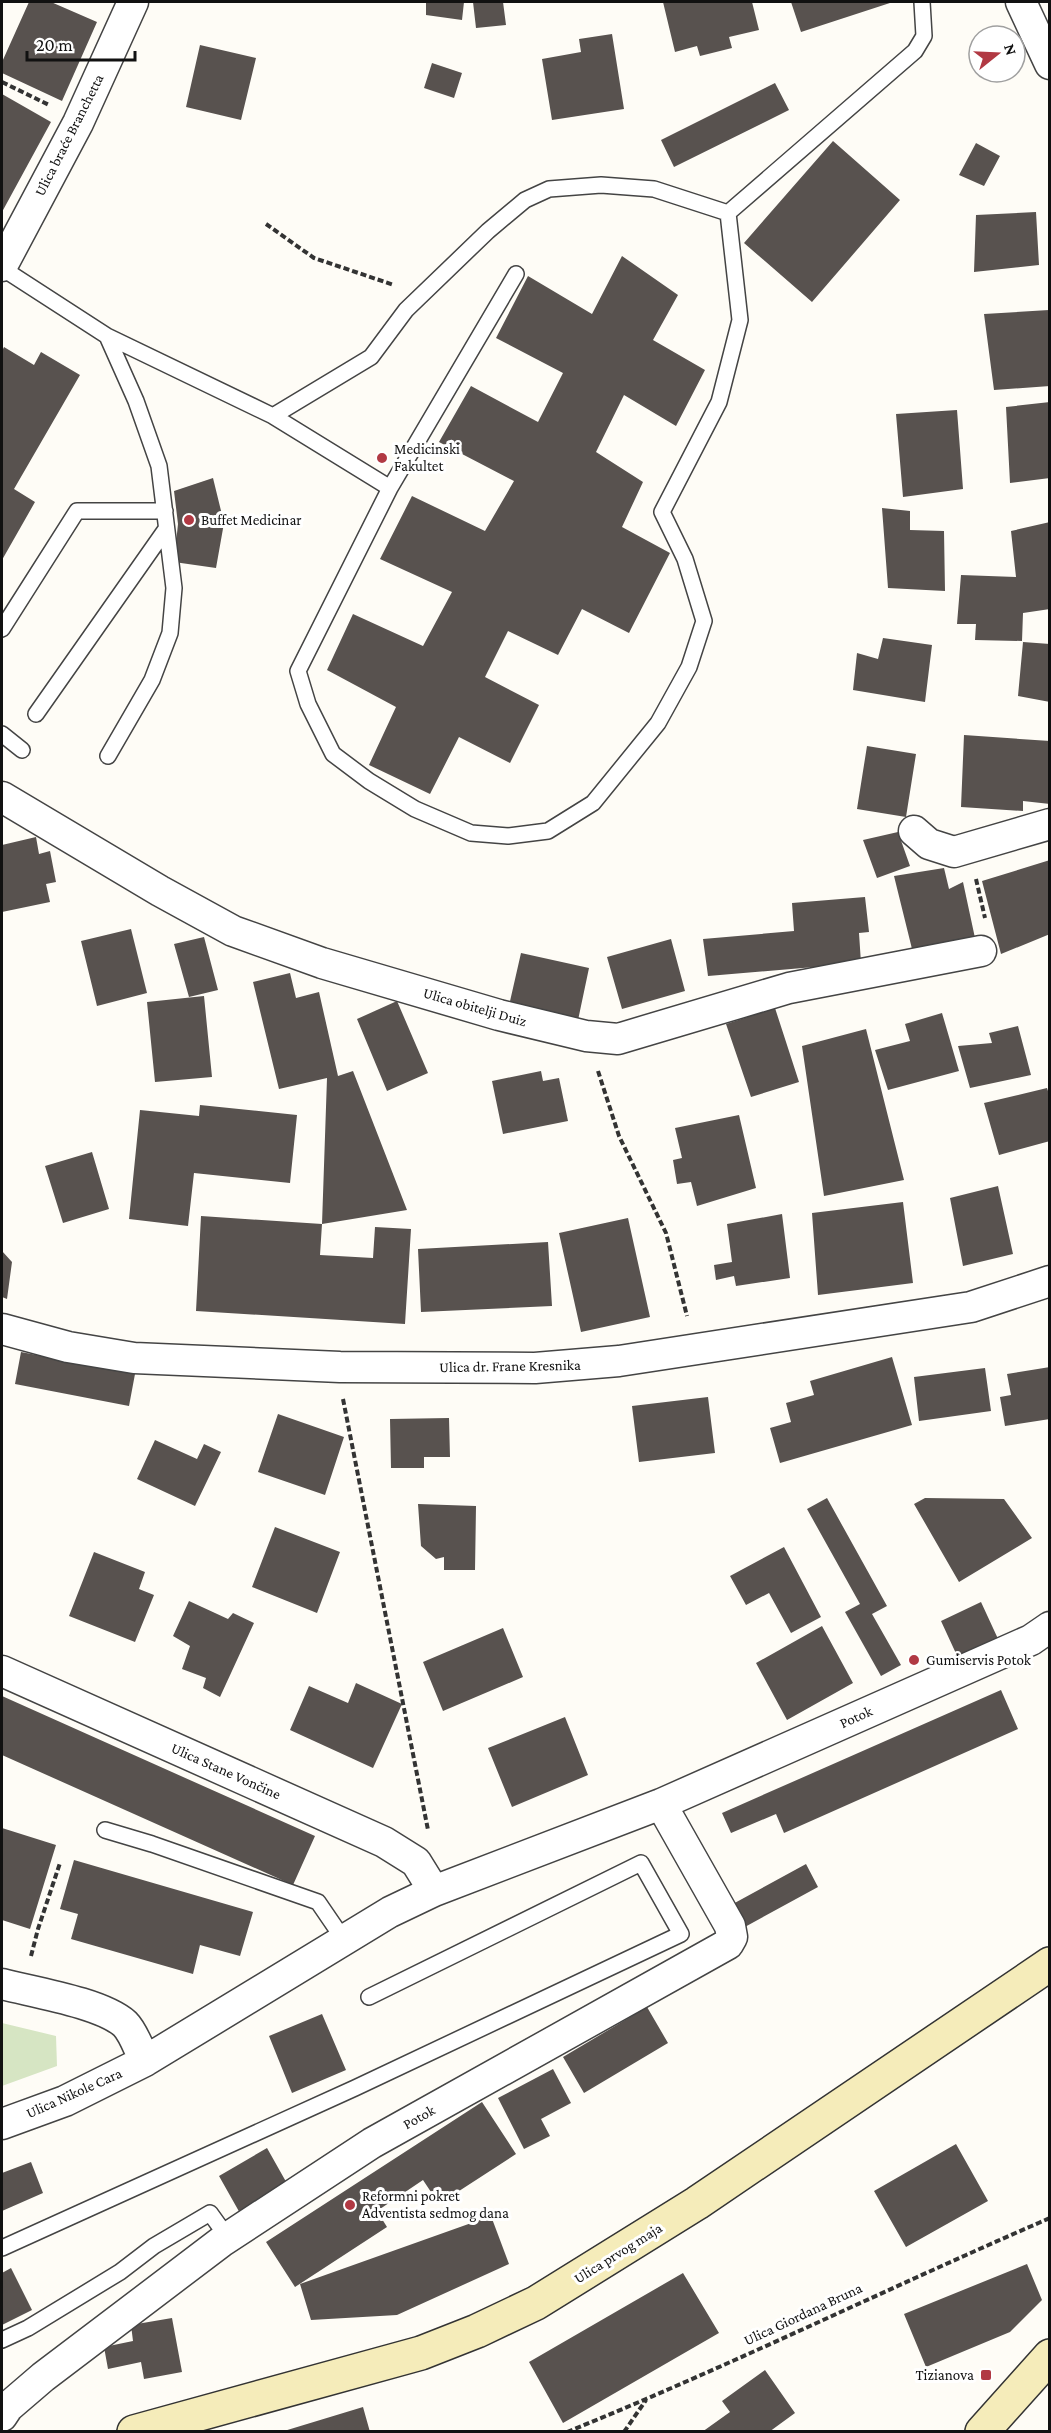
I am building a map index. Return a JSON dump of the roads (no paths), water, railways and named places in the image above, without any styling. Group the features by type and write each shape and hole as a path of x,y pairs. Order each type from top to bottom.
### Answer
{"main road":[{"name":"Ulica prvog maja","path":"134,2432 421,2353 477,2331 537,2303 697,2203 1050,1964"},
{"path":"982,2432 1050,2356"}],"street":[{"name":"Ulica braće Branchetta","path":"2,267 78,123 132,2"},
{"path":"1021,2 1050,64"},
{"name":"Ulica obitelji Duiz","path":"2,797 160,891 233,931 322,963 499,1015 586,1036 618,1039 789,988 984,939"},
{"path":"914,831 929,844 954,852 1050,824"},
{"name":"Ulica dr. Frane Kresnika","path":"2,1329 68,1347 134,1358 340,1367 535,1368 619,1361 971,1307 1050,1281"},
{"name":"Potok","path":"146,2061 390,1912 434,1891 660,1804 1031,1640 1050,1627"},
{"name":"Ulica Stane Vončine","path":"2,1671 384,1842 416,1862 434,1891"},
{"name":"Potok","path":"2,2416 8,2407 43,2377 228,2238 372,2143 728,1944 732,1937 730,1926 660,1804"},
{"path":"2,1984 109,2014 126,2025 146,2061"},
{"name":"Ulica Nikole Cara","path":"2,2124 65,2101 146,2061"}],"lane":[{"path":"728,213 915,51 924,36 922,2"},
{"path":"273,416 371,357 406,310 495,225 525,200 549,189 600,185 654,189 728,213"},
{"path":"516,274 390,488 298,671 308,704 333,754 414,809 471,833 508,836 548,831 593,803 658,723 690,667 704,621 685,559 662,512 720,402 740,320 728,213"},
{"path":"2,267 107,336 273,416 390,488"},
{"path":"107,336 136,401 159,466 174,588 170,633 152,680 108,756"},
{"path":"2,629 77,511 165,511"},
{"path":"36,714 166,529"},
{"path":"2,734 22,750"},
{"path":"105,1830 318,1902 344,1940"},
{"path":"2,2248 355,2088 681,1934 641,1863 369,1997"},
{"path":"2,2340 28,2328 120,2272 154,2246 210,2213 228,2238"}],"place":[{"name":"Medicinski Fakultet","path":"382,458"},
{"name":"Buffet Medicinar","path":"189,520"},
{"name":"Gumiservis Potok","path":"914,1660"},
{"name":"Reformni pokret Adventista sedmog dana","path":"350,2205"},
{"name":"Tizianova","path":"986,2375"}]}
